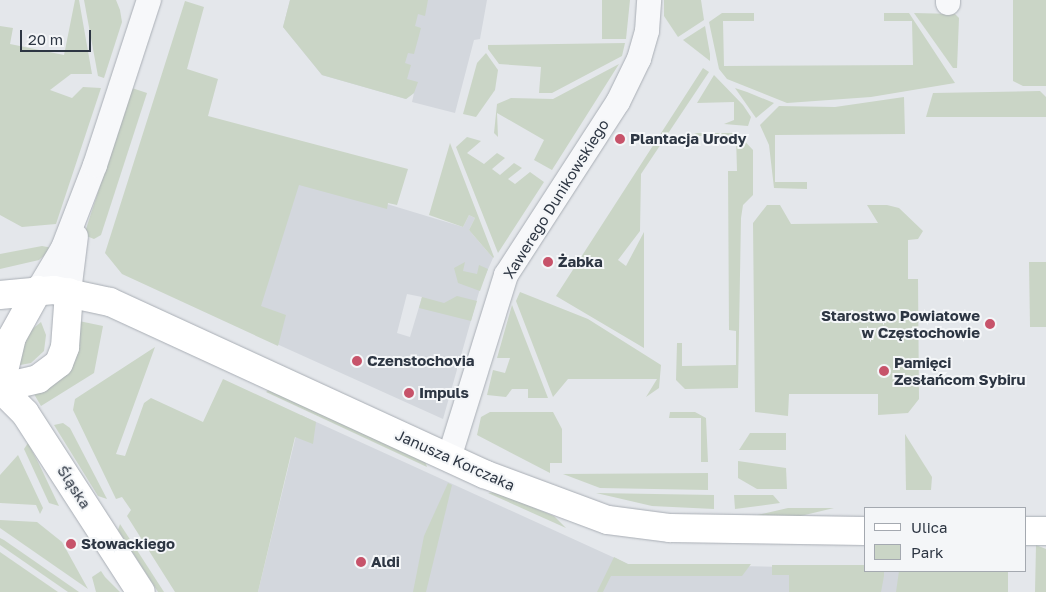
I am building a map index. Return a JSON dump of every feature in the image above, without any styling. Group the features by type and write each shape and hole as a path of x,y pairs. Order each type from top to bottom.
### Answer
{"street":[{"path":"95,165 74,245 65,347 59,363 38,379 0,388 12,337 63,248 95,165 149,0"},
{"name":"Xawerego Dunikowskiego","path":"449,458 506,275 618,102 639,58 647,31 649,0"},
{"name":"Janusza Korczaka","path":"0,295 38,290 69,292 132,310 531,495 608,520 670,528 864,531"},
{"name":"Śląska","path":"0,388 25,414 141,592"},
{"path":"1026,531 1046,530"}],"shaded area":[{"path":"290,0 487,0 480,39 474,40 455,113 412,102 414,93 406,99 322,75 283,27"},
{"path":"271,169 463,227 469,215 475,218 469,230 493,258 481,285 443,419 221,319","holes":["407,294 422,297 410,337 397,333"]},
{"path":"301,415 628,564 864,568 864,572 1008,572 1008,592 258,592"}],"green space":[{"path":"75,0 79,0 92,74 71,74 50,90 72,98 83,87 101,88 56,224 22,227 0,215 0,26 13,28 10,44 64,55"},
{"path":"84,0 116,0 120,10 122,22 104,78 98,76"},
{"path":"290,0 428,0 425,16 418,14 415,26 421,28 414,54 408,53 405,63 411,65 407,79 418,82 414,93 406,99 322,75 283,27"},
{"path":"602,0 630,0 626,39 602,39"},
{"path":"664,0 701,0 704,20 678,37 664,16"},
{"path":"1013,0 1046,0 1046,86 1023,86 1013,81"},
{"path":"185,1 204,7 187,69 218,79 208,116 408,169 397,205 388,203 387,209 299,185 261,306 286,315 278,346 122,274 105,253"},
{"path":"722,13 754,13 754,21 723,21 724,66 913,65 912,21 884,21 884,13 909,13 955,83 871,97 787,103 727,79 719,69 709,22"},
{"path":"914,13 955,14 959,18 957,68 953,68"},
{"path":"705,26 710,54 710,61 683,40"},
{"path":"625,43 622,56 552,93 539,93 541,67 499,64 488,49 488,45"},
{"path":"486,53 498,70 495,90 476,117 463,114 477,63"},
{"path":"619,64 552,170 534,160 544,140 497,113 498,137 494,133 497,104 511,98 553,99"},
{"path":"703,68 709,72 641,174 640,231 618,260 626,266 644,232 644,348 556,296"},
{"path":"714,75 743,105 751,117 748,126 724,124 734,120 734,102 697,103"},
{"path":"132,88 147,93 101,235 94,239 84,235"},
{"path":"735,88 747,92 774,103 756,118"},
{"path":"1040,91 1046,97 1046,117 926,117 933,93"},
{"path":"904,97 905,134 775,135 775,182 807,182 807,189 774,188 769,145 760,125 779,106 835,107"},
{"path":"697,133 737,133 753,150 753,195 743,205 741,218 738,388 685,389 676,380 677,343 682,343 682,366 736,365 736,331 729,330 728,171 737,171 736,136 688,136"},
{"path":"467,137 481,141 467,153 484,164 497,153 505,158 492,169 500,175 514,163 522,168 508,179 515,184 530,172 544,182 498,253 456,147"},
{"path":"450,143 493,258 469,230 475,218 469,215 463,227 429,215"},
{"path":"767,205 780,205 791,224 878,223 867,205 887,205 899,208 923,231 918,239 908,240 908,279 918,279 919,399 908,413 878,415 878,394 789,394 788,416 755,412 753,223"},
{"path":"42,246 53,248 39,260 0,269 0,254"},
{"path":"465,262 463,271 477,274 479,265 488,269 480,291 458,283 454,268"},
{"path":"1029,262 1046,262 1046,327 1030,327"},
{"path":"520,292 588,319 661,365 659,388 646,397 657,379 568,379 553,397 516,301"},
{"path":"457,296 477,301 471,321 419,308 422,297 444,303"},
{"path":"512,305 548,398 528,398 528,389 512,389 506,397 487,395 493,370 505,373 510,358 497,358"},
{"path":"79,321 103,326 94,373 41,406 34,394 50,386"},
{"path":"41,322 46,335 44,351 31,363 15,366 30,331"},
{"path":"155,347 116,454 125,456 144,403 151,398 203,422 223,379 316,422 313,444 295,437 258,592 175,592 127,516 131,510 122,497 116,499 73,410 75,399"},
{"path":"271,388 425,461 427,467 266,392"},
{"path":"490,412 553,412 562,429 562,463 550,463 550,473 477,435 481,417"},
{"path":"670,412 695,412 706,418 708,462 701,462 701,418 669,418"},
{"path":"63,423 70,428 107,499 98,496 54,425"},
{"path":"750,433 786,433 786,450 739,450"},
{"path":"905,434 932,477 931,490 906,490"},
{"path":"28,443 59,506 49,503 24,449"},
{"path":"18,455 43,508 40,514 36,505 0,503 0,475"},
{"path":"738,461 786,468 787,489 757,489 738,478"},
{"path":"708,473 708,490 600,488 563,474"},
{"path":"448,483 452,485 426,592 413,592 424,536"},
{"path":"496,492 554,516 566,528 488,493"},
{"path":"596,493 714,495 714,509 652,506"},
{"path":"734,495 773,495 780,503 735,509"},
{"path":"788,508 834,508 788,519 753,516"},
{"path":"0,520 37,522 62,542 88,589 0,528"},
{"path":"120,524 164,592 158,592 118,530"},
{"path":"0,538 79,592 68,592 0,545"},
{"path":"1036,545 1046,549 1046,592 1035,592"},
{"path":"0,552 58,592 0,592"},
{"path":"614,557 628,564 751,564 742,576 611,576 603,592 597,592"},
{"path":"772,565 864,565 864,572 884,572 881,592 789,592 789,575 772,575"},
{"path":"101,571 120,592 96,592 92,577"},
{"path":"899,572 1008,572 1008,592 896,592"}],"place":[{"name":"Plantacja Urody","path":"620,139"},
{"name":"Żabka","path":"548,262"},
{"name":"Starostwo Powiatowe w Częstochowie","path":"990,324"},
{"name":"Czenstochovia","path":"357,361"},
{"name":"Pamięci Zesłańcom Sybiru","path":"884,371"},
{"name":"Impuls","path":"409,393"},
{"name":"Słowackiego","path":"71,544"},
{"name":"Aldi","path":"361,562"}]}
